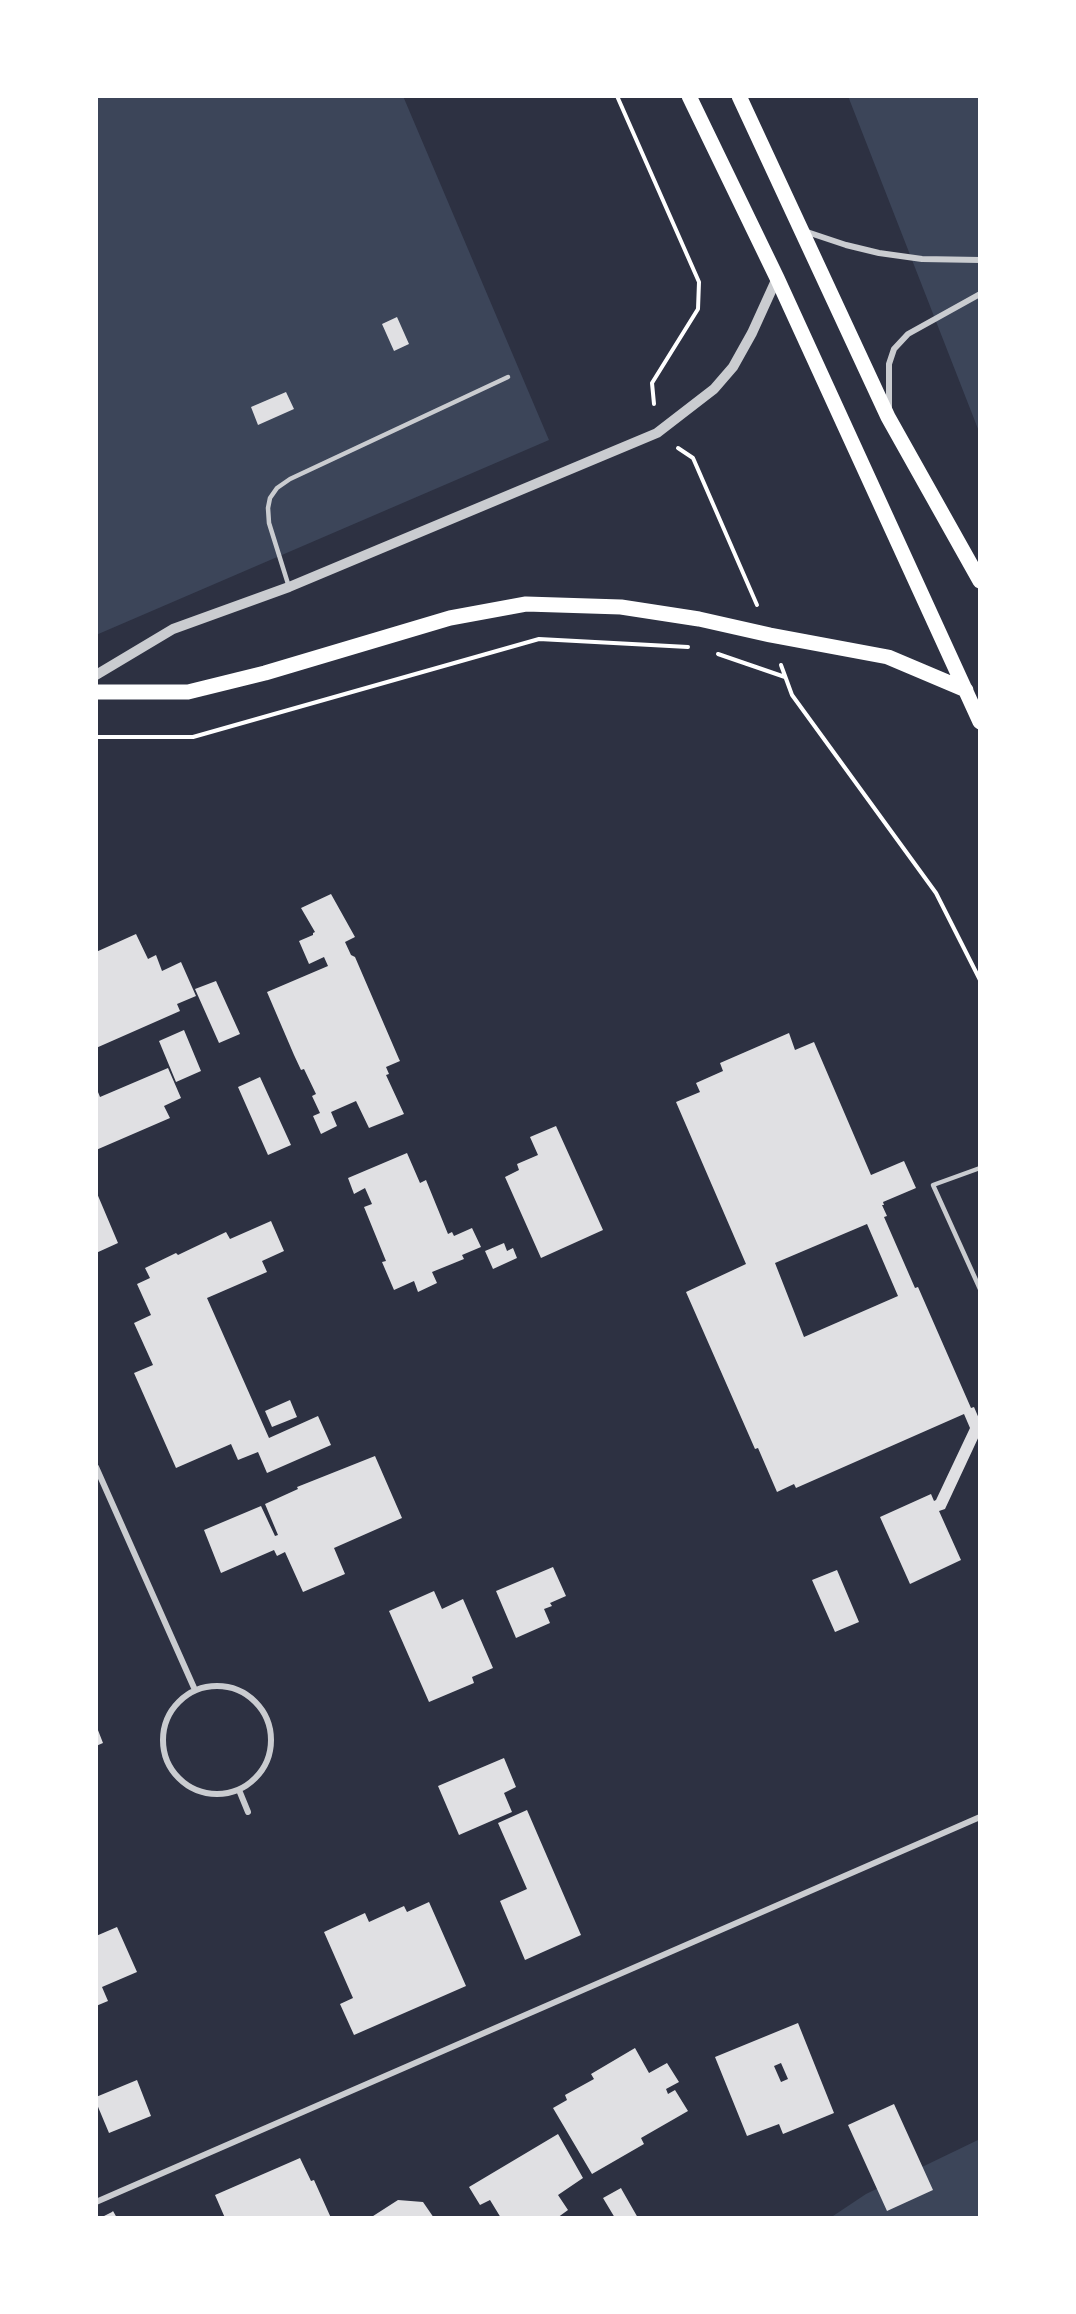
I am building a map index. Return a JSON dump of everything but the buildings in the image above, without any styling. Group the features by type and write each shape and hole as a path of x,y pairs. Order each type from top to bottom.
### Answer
{"main road":[{"path":"689,96 777,278 980,722"},
{"path":"740,96 888,417 980,580"},
{"path":"96,692 188,692 265,673 450,618 526,604 621,608 699,619 888,657 966,690"}],"street":[{"path":"803,230 846,245 879,253 922,259 980,260"},
{"path":"96,675 173,629 289,587 657,433 714,390 733,367 752,333 777,278"},
{"path":"888,417 889,364 894,349 908,334 980,294"},
{"path":"96,1467 195,1690"},
{"path":"212,1685 229,1687 244,1693 258,1704 267,1718 271,1734 271,1751 264,1767 254,1780 239,1790 223,1794 206,1793 189,1786 176,1776 167,1761 162,1745 164,1728 170,1712 181,1699 195,1690 212,1685"},
{"path":"239,1790 248,1812"},
{"path":"96,2202 980,1817"}],"lane":[{"path":"289,587 269,523 270,498 277,488 290,479 335,460 508,377"},
{"path":"980,1168 933,1185 980,1289"}],"path":[{"path":"617,96 699,282 698,309 652,383 657,433 693,458 770,635 792,695 936,893 980,980"},
{"path":"96,737 193,737 539,639 691,648"},
{"path":"713,652 786,677"}],"shaded area":[{"path":"96,96 403,96 549,440 96,635"},
{"path":"848,96 980,96 980,434"},
{"path":"980,2139 980,2218 830,2218 866,2194"}]}
